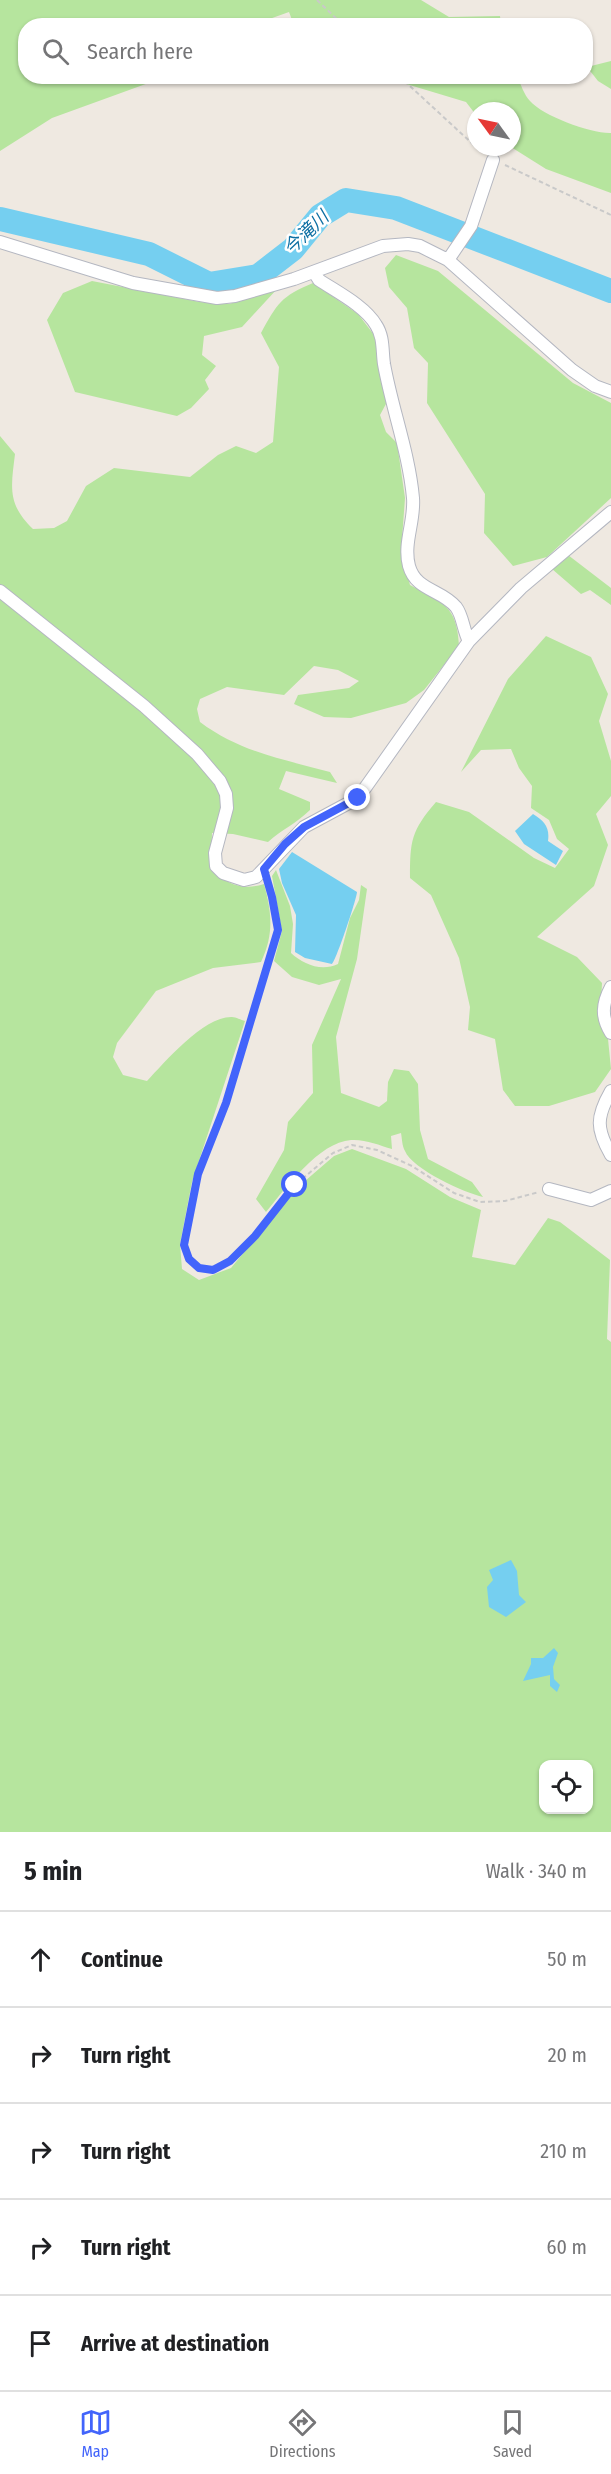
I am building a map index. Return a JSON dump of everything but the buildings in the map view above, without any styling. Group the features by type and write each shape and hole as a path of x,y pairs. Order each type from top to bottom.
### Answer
{"street":[{"path":"451,255 471,226 493,160"},
{"path":"0,242 133,283 217,298 235,296 314,272 383,246 408,244 420,246 451,255 572,369 595,386 611,392"},
{"path":"314,272 319,280 376,323 382,338 384,365 399,424 413,498 406,550 408,563 412,576 422,586 457,608 469,640"},
{"path":"0,591 144,706 196,753 220,782 226,794 227,808 214,853 216,866 223,873 244,880 256,877 285,844 304,827 358,798 469,640 521,588 611,512"},
{"path":"611,987 603,1011 611,1033"},
{"path":"611,1091 598,1118 600,1136 611,1155"},
{"path":"549,1190 591,1200 611,1191"}],"path":[{"path":"318,0 337,18"},
{"path":"408,84 467,139"},
{"path":"493,160 558,188 611,215"},
{"path":"264,869 278,930 226,1103 198,1174 184,1245 189,1259 199,1268 213,1270 230,1261 255,1236 295,1185 333,1153 352,1145 386,1154 412,1166 454,1193 480,1202 505,1201 549,1190"}],"green space":[{"path":"0,0 421,0 449,17 500,16 500,18 291,18 289,12 272,18 18,18 18,84 146,84 52,118 0,151"},
{"path":"611,61 611,89 598,81 593,75 593,66"},
{"path":"406,84 520,84 528,99 536,107 556,118 592,131 611,133 611,193 546,169 521,153 521,102 467,103"},
{"path":"396,255 438,271 573,383 611,403 611,498 547,557 513,566 484,533 485,494 427,403 428,363 414,348 407,308 389,287 385,268"},
{"path":"92,281 200,302 229,304 277,289 242,327 204,336 202,355 216,366 205,380 209,389 191,408 177,416 75,392 47,320 63,293"},
{"path":"313,283 358,314 378,340 378,366 387,402 380,415 386,432 397,443 405,498 401,553 410,585 439,601 451,613 458,632 459,646 424,690 406,703 351,718 324,717 294,704 298,695 349,688 359,681 338,670 314,666 284,695 227,687 200,699 197,709 200,722 215,732 246,748 330,772 337,783 286,771 279,789 310,802 310,810 305,815 268,842 233,834 212,833 211,870 236,885 249,887 264,884 269,905 270,933 261,962 213,968 156,991 117,1043 113,1057 123,1075 147,1081 174,1052 209,1024 232,1017 245,1021 192,1182 180,1244 182,1269 199,1280 231,1268 298,1187 334,1156 352,1149 406,1169 450,1197 481,1210 472,1257 515,1265 548,1218 560,1222 610,1260 607,1339 611,1342 611,1832 0,1832 0,436 15,454 12,486 15,503 33,529 54,528 67,521 86,486 114,468 190,477 218,455 236,446 256,453 273,442 279,367 261,333 281,302 294,292"},
{"path":"568,555 611,588 611,605 590,590 581,594 552,569"},
{"path":"546,636 591,657 608,694 599,721 611,761 611,796 596,814 608,845 594,886 537,937 577,957 602,983 600,1025 608,1039 611,1069 595,1092 549,1106 515,1106 503,1090 495,1039 468,1030 470,1007 459,958 431,895 410,878 411,855 417,829 436,802 469,812 534,858 555,868 569,849 557,839 549,820 531,808 532,786 519,768 511,749 481,750 461,772 508,679"},
{"path":"276,870 290,906 293,924 291,953 313,966 325,967 338,964 350,918 359,900 361,885 367,889 357,959 336,1037 341,1093 379,1107 387,1101 388,1082 394,1069 409,1071 418,1084 420,1130 428,1159 472,1182 483,1197 464,1191 418,1165 405,1151 401,1133 391,1136 392,1149 361,1140 339,1143 327,1149 304,1168 266,1212 256,1199 284,1150 288,1122 313,1093 312,1045 341,979 319,985 292,977 274,961 282,931 272,876"}],"water":[{"path":"533,814 545,825 548,841 563,851 556,865 524,844 515,831"},
{"path":"292,852 357,892 332,964 305,958 295,952 296,915 282,883 279,869"},
{"path":"511,1560 517,1571 519,1595 526,1602 506,1617 489,1607 487,1587 493,1580 489,1570"},
{"path":"554,1648 558,1653 553,1667 554,1679 560,1685 557,1692 550,1686 550,1675 523,1681 531,1664 531,1658 543,1658"}],"waterway":[{"name":"今滝川","path":"0,219 149,254 209,284 258,276 293,249 320,216 346,200 396,208 611,291"}],"route":[{"path":"295,1185 255,1236 230,1261 213,1270 199,1268 189,1259 184,1245 198,1174 226,1103 254,1011 262,974 278,930 264,869 285,844 304,827 358,798"}]}
